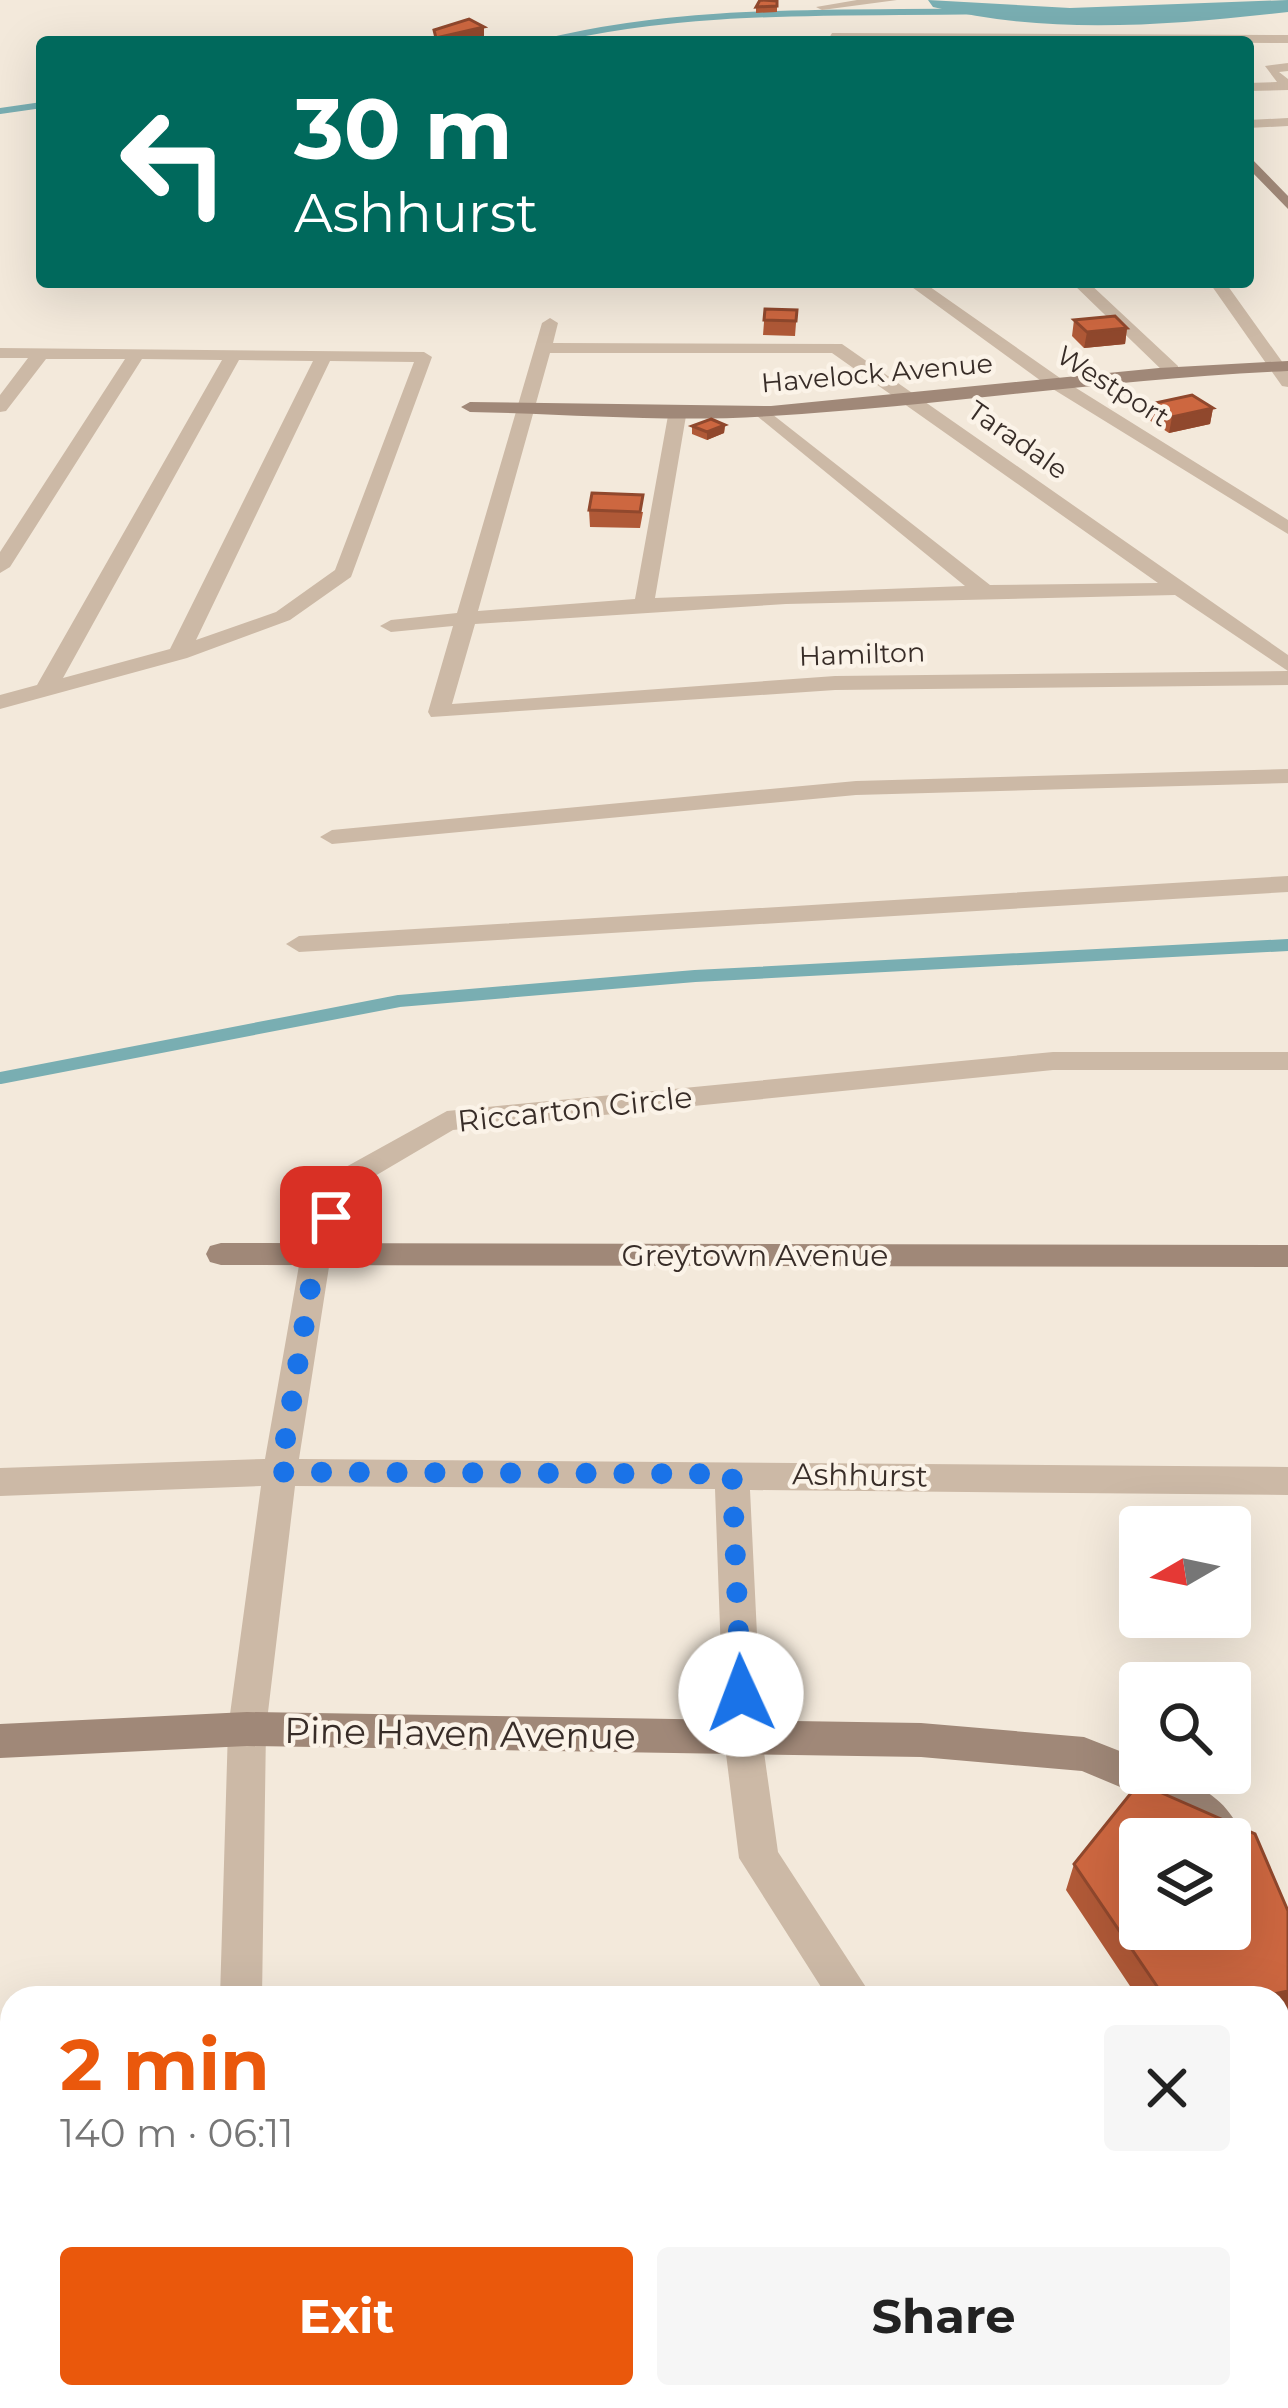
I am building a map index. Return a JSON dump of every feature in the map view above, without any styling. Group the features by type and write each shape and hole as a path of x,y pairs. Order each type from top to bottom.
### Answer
{"street":[{"path":"822,7 891,0"},
{"path":"1254,39 1288,39"},
{"path":"1288,67 1269,69 1288,86"},
{"path":"1254,87 1288,86"},
{"path":"1254,124 1288,122"},
{"path":"1254,166 1288,205"},
{"name":"Westport","path":"922,288 1054,382 1288,528"},
{"path":"1085,288 1172,370"},
{"path":"1222,288 1284,371"},
{"path":"467,618 550,323"},
{"name":"Taradale","path":"543,348 836,348 1288,665"},
{"path":"0,407 41,352"},
{"path":"0,353 424,357 344,573 283,616 178,653 0,702"},
{"path":"0,567 138,353"},
{"path":"46,689 234,354"},
{"path":"178,653 324,356"},
{"name":"Havelock Avenue","path":"470,406 763,412 1172,370 1284,371"},
{"path":"644,604 678,410"},
{"path":"763,412 983,590"},
{"path":"391,626 644,604 983,590 1181,590"},
{"name":"Hamilton","path":"467,618 439,712 836,683 1288,678"},
{"path":"332,837 856,788 1288,776"},
{"path":"299,944 1288,884"},
{"name":"Riccarton Circle","path":"242,1986 247,1729 280,1472 316,1254 345,1180 447,1121 1052,1061 1288,1061"},
{"name":"Greytown Avenue","path":"221,1254 1288,1256"},
{"name":"Ashhurst","path":"0,1482 280,1472 1288,1480"},
{"path":"732,1474 743,1738 759,1858 844,1986"},
{"name":"Pine Haven Avenue","path":"0,1741 247,1729 921,1740 1084,1754 1170,1790 1206,1818"}],"building":[{"path":"760,0 777,1 777,6 756,7"},
{"path":"469,19 484,27 445,36 436,36 434,30"},
{"path":"765,309 797,310 796,321 764,320"},
{"path":"1115,316 1127,328 1087,332 1074,320"},
{"path":"1192,395 1213,408 1172,417 1151,404"},
{"path":"711,419 725,425 707,432 692,426"},
{"path":"592,493 643,495 640,512 589,510"},
{"path":"1130,1794 1164,1794 1219,1818 1119,1818 1119,1930 1074,1864"},
{"path":"1251,1832 1288,1911 1288,1986 1157,1986 1132,1950 1251,1950"}],"waterway":[{"path":"944,0 1027,15 1070,17 1160,15 1288,3"},
{"path":"571,36 709,17 990,11"},
{"path":"0,111 36,106"},
{"path":"0,1078 399,1001 695,976 1288,945"}],"route":[{"path":"331,1217 316,1254 280,1472 732,1474 741,1694"}]}
